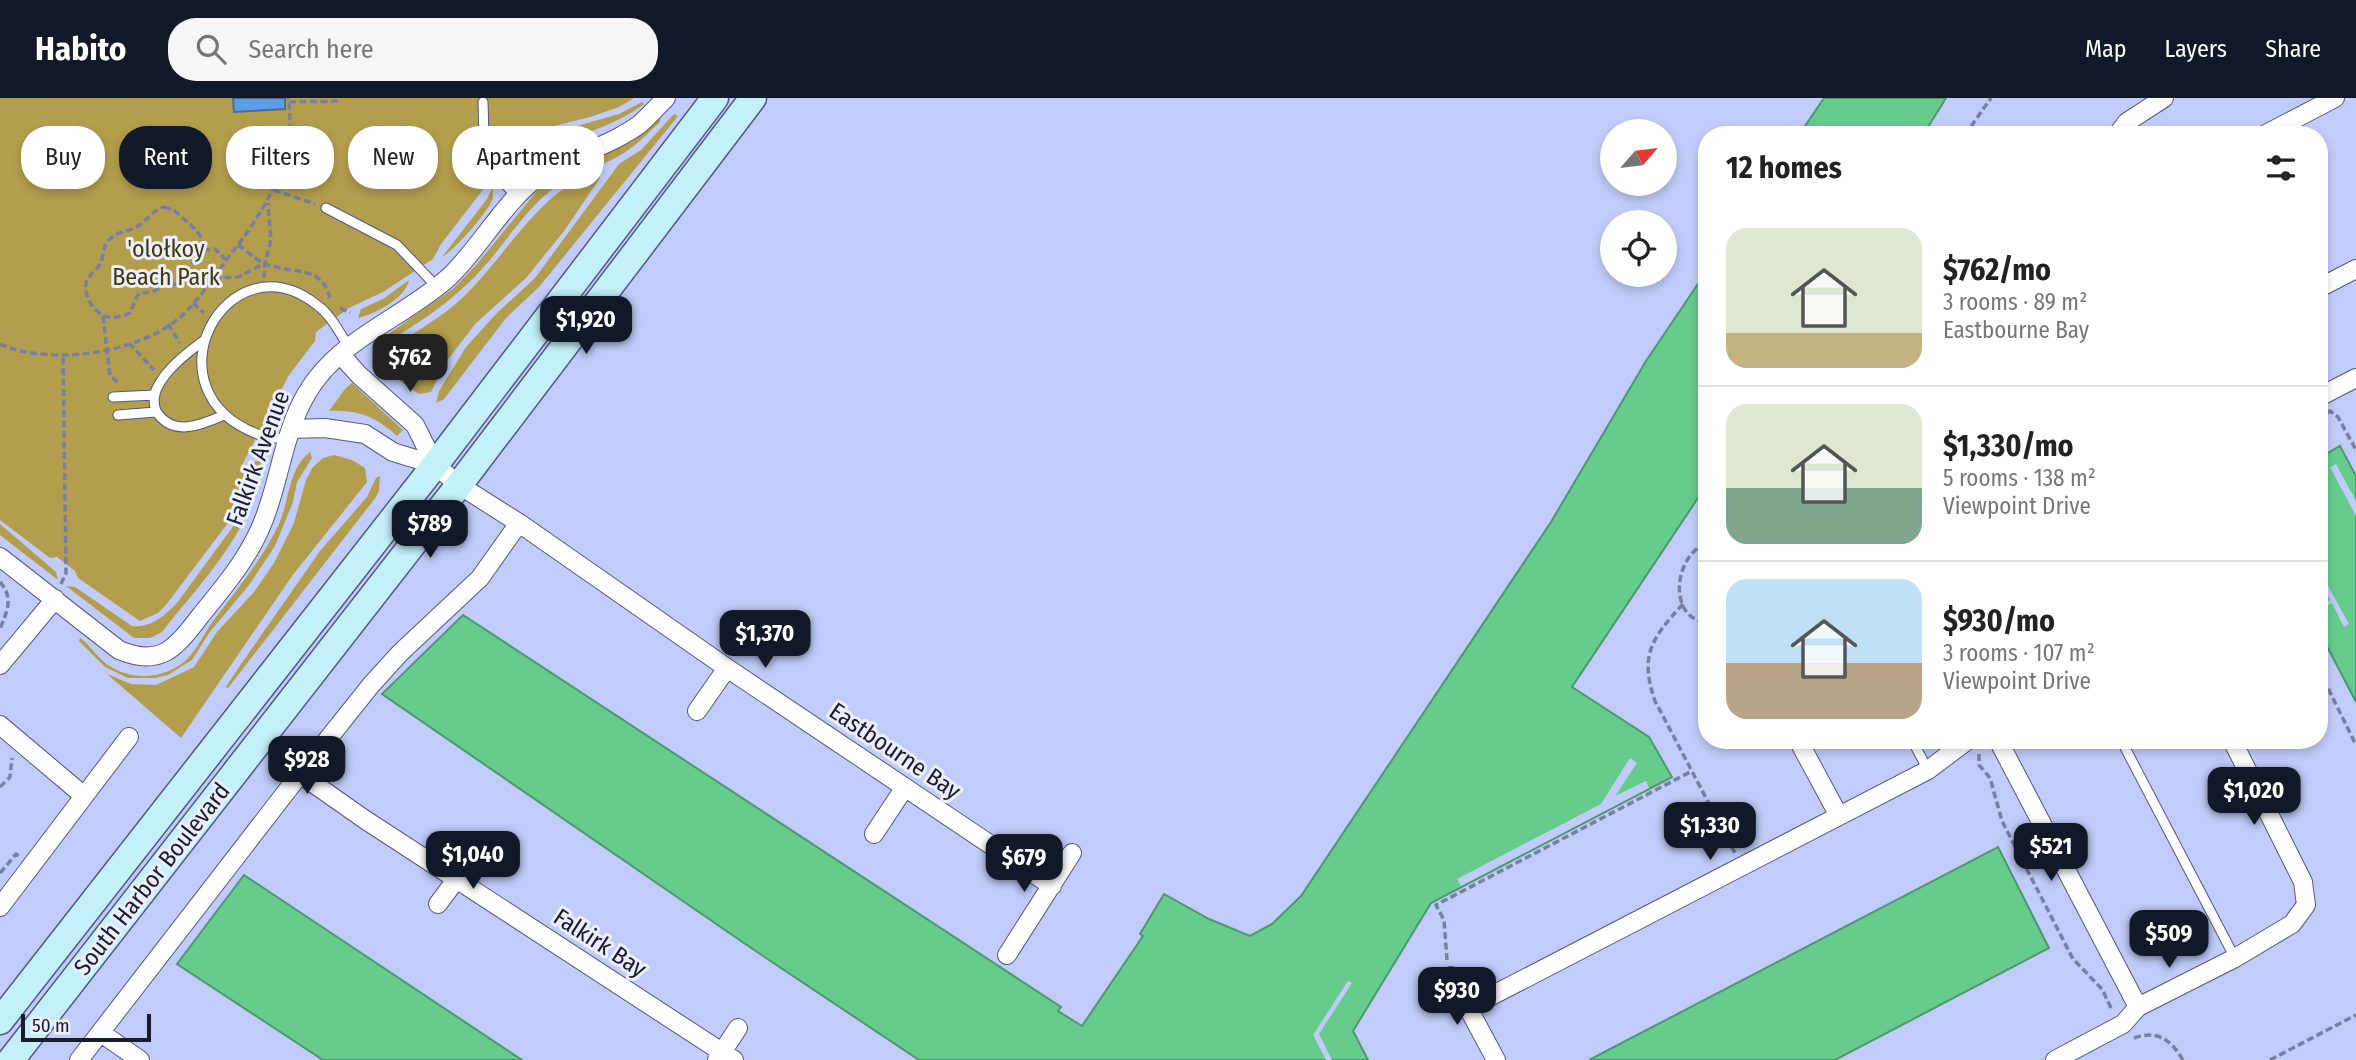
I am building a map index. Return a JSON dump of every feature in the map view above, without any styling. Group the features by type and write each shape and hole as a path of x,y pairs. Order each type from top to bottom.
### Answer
{"main road":[{"name":"South Harbor Boulevard","path":"0,1021 435,465 715,98"},
{"name":"South Harbor Boulevard","path":"11,1060 459,485 754,98"}],"street":[{"name":"Falkirk Avenue","path":"0,557 119,650 136,657 151,658 168,652 181,640 249,552 268,511 289,434 322,370 437,287 475,249 538,177 620,136 640,123 666,98"},
{"path":"2124,126 2164,98"},
{"path":"2281,126 2335,98"},
{"path":"2328,281 2356,269"},
{"name":"Eastbourne Bay","path":"345,351 359,375 415,425 435,465"},
{"path":"2328,392 2356,378"},
{"name":"Eastbourne Bay","path":"289,434 325,428 365,433 393,452 435,465 459,485 519,523 727,668 1052,886"},
{"path":"79,1060 300,774 393,661 480,578 519,523"},
{"path":"0,665 55,599"},
{"path":"697,711 727,668"},
{"path":"0,725 84,796"},
{"path":"0,906 128,737"},
{"path":"1803,749 1839,816"},
{"path":"1468,1008 1967,749"},
{"path":"2003,749 2138,1007"},
{"path":"2055,1060 2123,1024 2138,1007 2235,958 2292,924 2306,905 2303,882 2236,749"},
{"name":"Falkirk Bay","path":"300,774 725,1057"},
{"path":"874,834 905,787"},
{"path":"1007,954 1072,853"},
{"path":"438,904 475,854"},
{"path":"1451,976 1496,1060"},
{"path":"725,1057 738,1028"},
{"path":"100,1033 140,1060"}],"lane":[{"path":"483,102 485,151 490,167 498,179 518,197"},
{"path":"327,208 397,245 437,287"},
{"path":"289,434 261,435 224,415 207,387 201,361 203,341 212,321 227,304 246,292 264,287 284,288 299,293 319,306 335,324 345,351"},
{"path":"203,341 170,369 155,395 156,412 164,421 175,426 190,427 224,415"},
{"path":"113,397 155,395"},
{"path":"118,415 156,412"},
{"path":"1917,749 1928,770"},
{"path":"2126,749 2235,958"}],"path":[{"path":"1971,126 1991,98"},
{"path":"0,344 31,352 63,355 106,350 129,344 184,313 259,218 274,190 289,145 289,100 342,101"},
{"path":"274,190 327,208"},
{"path":"264,287 265,263 271,240 268,201"},
{"path":"164,207 175,211 195,229 202,238 203,250 191,266 188,278 180,285 166,285 152,292 140,293 130,313 120,317 103,316 93,307 87,296 86,285 90,274 101,265 103,249 110,238 118,232 140,225 154,211 164,207"},
{"path":"238,245 265,263 320,277 327,285 332,303 350,313"},
{"path":"203,250 215,250 226,260"},
{"path":"213,278 238,277 265,263"},
{"path":"193,303 212,321"},
{"path":"103,316 110,376 119,383 127,384"},
{"path":"129,344 165,377"},
{"path":"63,355 66,573"},
{"path":"2328,412 2330,411 2339,417 2356,450"},
{"path":"1698,547 1684,563 1678,586 1683,604 1698,619"},
{"path":"0,582 8,591 9,602 0,629"},
{"path":"1683,604 1660,629 1651,645 1647,666 1649,683 1655,701 1742,867"},
{"path":"2328,688 2356,745"},
{"path":"0,787 9,777 12,757 21,743"},
{"path":"1975,749 1979,765 1990,778 2002,821 2073,959 2102,989 2112,1010 2134,1038 2148,1033 2161,1035 2183,1060"},
{"path":"1451,976 1446,957 1444,920 1436,905 1692,771"},
{"path":"2270,1060 2356,1015"}],"green space":[{"name":"'olołkoy Beach Park","path":"0,98 634,98 619,107 554,126 452,126 452,189 484,189 441,244 433,259 383,292 349,308 316,332 315,341 289,375 241,467 244,473 240,507 158,613 140,621 78,578 75,571 57,557 50,558 0,520"},
{"path":"642,102 644,104 604,126 577,126 619,114"},
{"path":"674,114 678,116 539,287 506,318 444,399 436,403 439,391 466,347 496,314 535,278 601,189 604,189 604,184 619,164 641,150"},
{"path":"660,117 660,122 641,140 604,164 604,155 641,134"},
{"path":"493,189 493,198 485,212 442,257"},
{"path":"554,189 530,210 482,269 458,293 419,322 374,347 454,288 537,191"},
{"path":"564,189 593,189 564,231 526,278 476,323 446,362 431,392 419,394 391,373 384,355 459,301 529,221"},
{"path":"409,280 396,299 373,313 358,318 361,309 383,299"},
{"path":"352,383 403,430 397,436 382,424 358,413 329,411"},
{"path":"310,452 312,458 297,482 293,502 275,546 249,585 209,633 192,660 168,675 128,678 105,667 79,641 80,638 84,641 107,664 131,675 152,676 172,670 181,664 193,652 266,549 283,514 297,467"},
{"path":"334,455 352,460 365,468 367,482 292,576 181,738 107,674 131,684 156,685 194,667 217,632 254,592 274,563 294,523 306,480 313,467 323,458"},
{"path":"261,460 250,508 239,530 210,573 162,632 150,638 134,638 66,586 75,587 132,626 157,620 177,603 245,510 252,484 250,467"},
{"path":"380,476 376,497 228,688 226,687 320,551 367,497 376,478"},
{"path":"0,524 56,572 58,580 0,535"}],"shaded area":[{"path":"1824,98 1946,98 1929,126 1805,126"},
{"path":"1698,284 1698,498 1572,687 1649,737 1672,777 1431,903 1353,1031 1368,1060 919,1060 382,694 463,615 1061,1007 1058,1011 1082,1026 1143,936 1140,934 1164,894 1209,919 1250,936 1272,924 1301,896 1551,522 1646,361"},
{"path":"2340,446 2356,476 2356,702 2328,648 2328,453"},
{"path":"1998,847 2049,948 1835,1060 1589,1060"},
{"path":"244,875 522,1060 323,1060 177,964"}],"pier":[{"path":"2336,464 2356,501 2356,516 2330,467"},
{"path":"2328,586 2349,624 2344,627 2332,603 2328,605"},
{"path":"1630,758 1637,763 1615,796 1646,781 1649,788 1461,886 1457,879 1601,804"},
{"path":"1348,981 1352,983 1319,1034 1332,1060 1326,1060 1313,1035"}],"building":[{"path":"233,98 285,98 285,109 234,112"}]}
